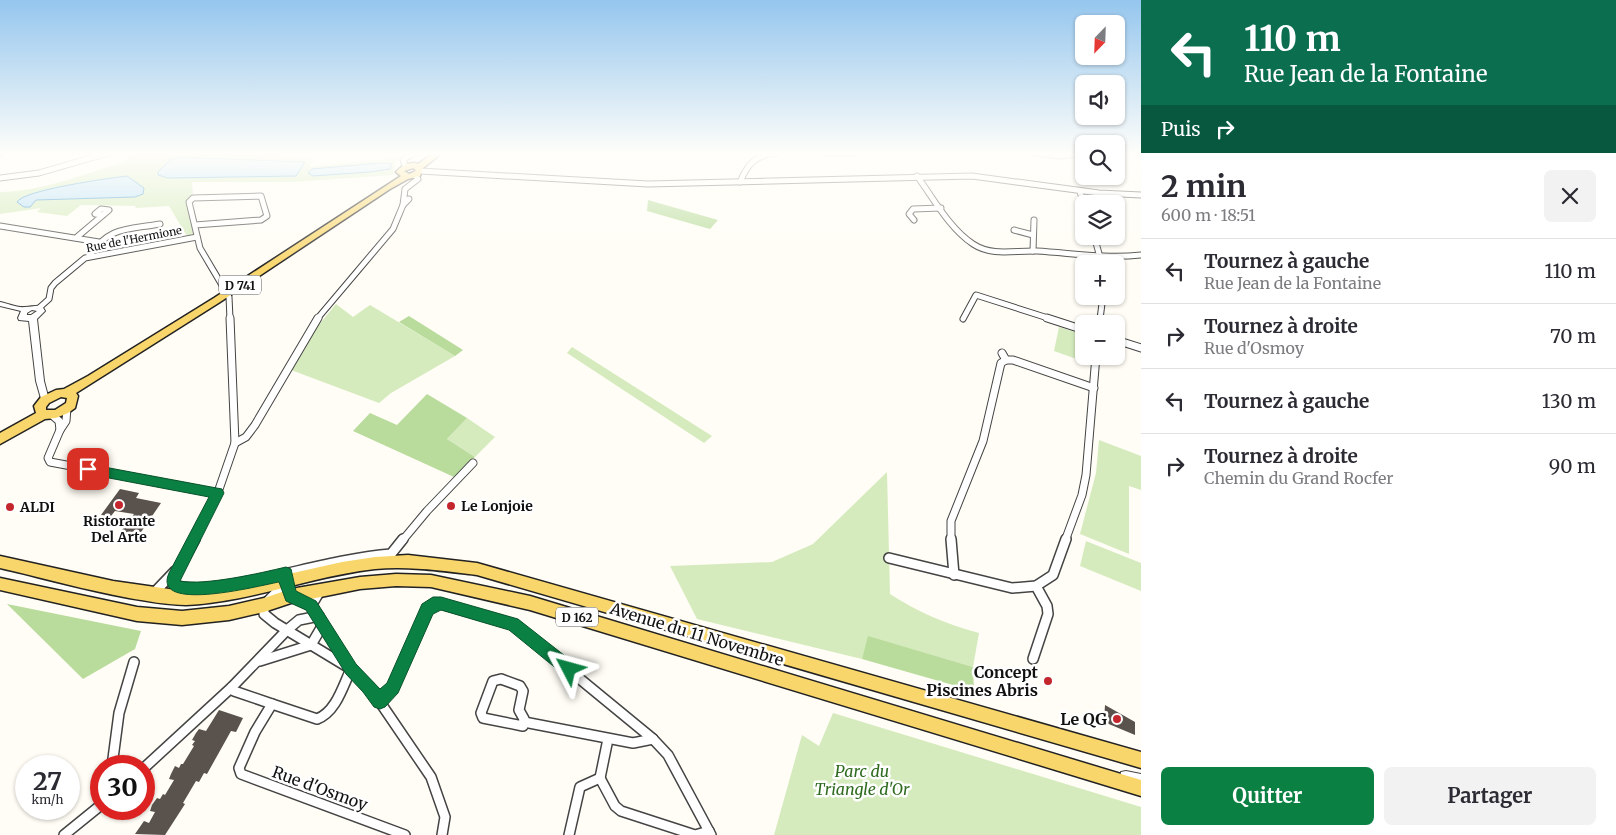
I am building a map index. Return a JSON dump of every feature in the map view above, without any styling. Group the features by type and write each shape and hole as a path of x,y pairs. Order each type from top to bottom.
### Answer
{"main road":[{"name":"D 741","path":"66,394 92,380 227,294 380,192"},
{"path":"45,409 67,408 66,394"},
{"path":"0,439 66,394"},
{"name":"Avenue du 11 Novembre","path":"0,562 152,595 182,598 213,596 288,584 342,568 375,563 408,561 476,569 1141,760"},
{"name":"Avenue du 11 Novembre","path":"288,584 320,590 360,583 396,580 431,581 473,589 611,627 1141,788"},
{"name":"Avenue du 11 Novembre","path":"0,584 137,614 182,618 229,613 264,605 288,584"}],"street":[{"path":"235,443 246,438 255,425 315,322 393,228 404,202 405,192"},
{"path":"929,192 952,223 973,244 992,252 1033,251 1075,256"},
{"path":"1081,195 1080,192 1141,196"},
{"path":"195,225 261,220 267,216 261,196 193,198 188,202 200,248 229,297 235,443 218,493 172,581 179,588 195,589 253,581 288,584 356,559 391,554 427,511 474,463"},
{"path":"914,220 910,214 913,209 941,208"},
{"path":"77,237 103,215"},
{"path":"1033,251 1034,220"},
{"path":"89,256 99,242 114,232 160,224"},
{"path":"0,226 99,242"},
{"path":"1014,230 1033,235"},
{"name":"Rue de l'Hermione","path":"39,308 49,299 51,288 55,283 89,256 197,237"},
{"path":"1125,258 1141,256"},
{"path":"963,319 976,295 1075,327"},
{"path":"0,304 26,310 39,308 41,311 33,318 22,318 22,314 26,310"},
{"path":"33,318 45,409 59,421 60,430"},
{"path":"1125,343 1141,348"},
{"path":"1002,353 1006,360"},
{"path":"954,575 951,521 976,462 1001,363 1006,360 1013,360 1094,388"},
{"path":"889,558 1012,588 1036,586 1053,575 1082,495 1086,475 1095,365"},
{"path":"40,381 51,391 66,394"},
{"path":"67,408 66,421 48,458 50,462 218,493"},
{"path":"152,595 182,563"},
{"path":"288,584 311,606 320,618 351,669"},
{"path":"1033,659 1048,614 1047,606 1036,586"},
{"path":"311,606 320,590"},
{"path":"380,701 392,688 428,609 433,604 441,604 513,624 653,739 668,755 710,833 695,835 621,811 615,806 600,778 608,739"},
{"path":"264,605 264,614 286,630 351,669 369,686 431,777 445,817 442,835"},
{"path":"155,758 232,687 286,630 299,620 320,618"},
{"path":"257,662 311,645 321,628 320,618"},
{"path":"113,755 115,727 122,697 134,662"},
{"path":"232,687 234,690 272,704 321,719 329,713 351,669"},
{"path":"500,680 520,686 523,692 519,710 524,722 523,726 483,718 481,713 493,681 500,680"},
{"name":"Rue d'Osmoy","path":"272,704 242,758 239,768 241,774 404,835"},
{"path":"524,722 633,743 653,739"},
{"path":"1076,768 1141,780"},
{"path":"1076,768 1141,794"},
{"path":"569,835 580,786 600,778"},
{"path":"64,835 90,814"}],"green space":[{"path":"0,192 193,192 193,197 187,201 193,234 187,236 169,206 135,208 136,206 81,205 67,216 37,212 41,208 0,214"},
{"path":"648,200 718,220 710,229 647,211"},
{"path":"336,304 353,317 370,305 455,356 391,393 379,403 291,370 313,332"},
{"path":"409,316 463,350 455,356 399,322"},
{"path":"1059,327 1075,332 1075,358 1054,351"},
{"path":"572,347 712,436 704,443 567,353"},
{"path":"427,394 467,418 447,439 475,457 454,477 353,431 370,413 397,425"},
{"path":"467,418 495,437 475,457 447,439"},
{"path":"1099,440 1141,456 1141,490 1129,486 1129,554 1080,534 1096,473"},
{"path":"887,472 890,594 933,617 979,633 973,667 869,637 862,659 697,619 670,566 772,562 813,544"},
{"path":"1086,541 1141,563 1141,591 1080,566"},
{"path":"7,604 141,631 135,649 83,679"},
{"path":"868,636 973,667 974,691 862,659"},
{"name":"Parc du Triangle d'Or","path":"833,713 1141,807 1141,835 774,835 802,735 819,746"}],"water":[{"path":"143,192 143,194 135,197 36,200 30,207 24,207 17,202 34,193"}],"building":[{"path":"120,489 139,493 136,498 161,503 137,538 119,534 134,514 115,511 111,516 101,515"},
{"name":"Le QG","path":"1105,705 1135,722 1135,735 1104,722"},
{"path":"219,710 243,718 236,732 231,731 207,774 204,773 199,782 196,781 183,803 185,804 165,835 135,834 144,821 149,823 151,820 155,820 155,801 157,798 160,799 163,794 165,795 174,780 169,779 175,766 179,768 183,764 194,746 192,745 195,741 192,740 196,733 199,729 206,731"}],"place":[{"name":"Ristorante Del Arte","path":"119,505"},
{"name":"Le Lonjoie","path":"451,506"},
{"name":"ALDI","path":"10,507"},
{"name":"Concept Piscines Abris","path":"1048,681"},
{"name":"Le QG","path":"1117,719"}],"route":[{"path":"88,469 218,493 172,581 175,586 195,589 253,581 286,574 286,583 291,596 311,606 351,669 369,686 380,701 392,688 428,609 433,604 441,604 513,624 569,669"}]}
